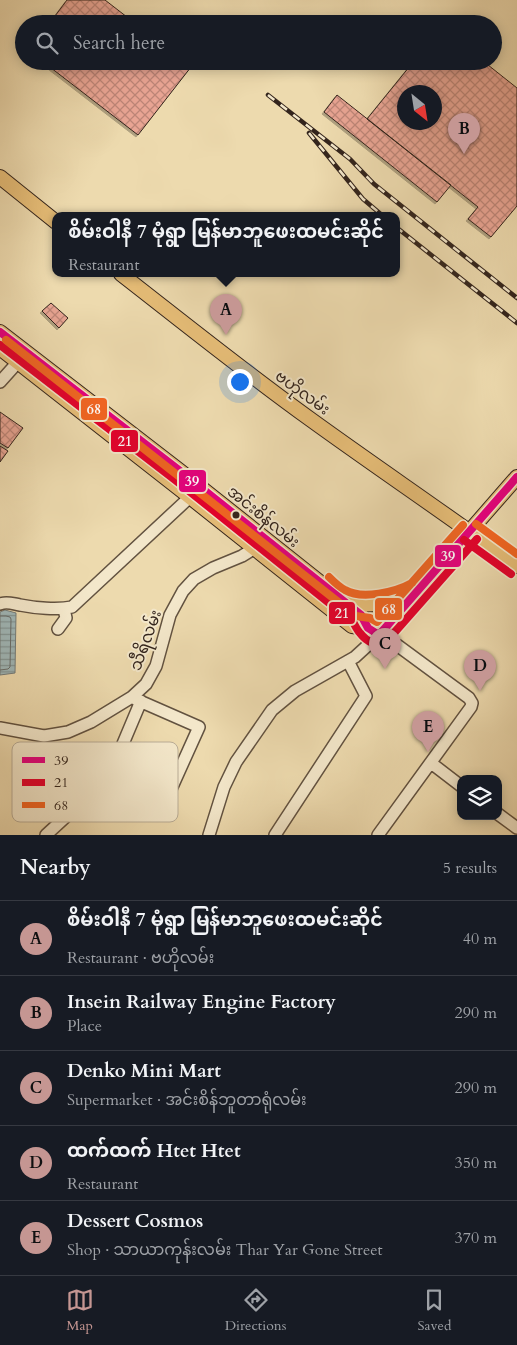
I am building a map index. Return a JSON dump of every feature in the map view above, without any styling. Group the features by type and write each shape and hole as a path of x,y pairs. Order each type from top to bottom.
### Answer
{"main road":[{"path":"0,177 52,219"},
{"name":"ဗဟိုလမ်း","path":"125,277 233,362 310,419 470,532"},
{"name":"အင်းစိန်လမ်း","path":"2,341 18,362 62,388"},
{"name":"အင်းစိန်လမ်း","path":"2,341 257,542 352,626 374,632"},
{"name":"အင်းစိန်လမ်း","path":"136,446 190,497 340,599 361,615 374,632"},
{"path":"374,632 416,593 517,477"},
{"path":"470,532 517,566"},
{"name":"အင်းစိန်လမ်း","path":"340,599 352,604 366,605 416,593"}],"street":[{"path":"0,382 18,362"},
{"path":"0,604 5,602 64,609 72,607 190,497"},
{"name":"သီရိလမ်း","path":"0,728 44,736 68,732 136,699 156,666 170,614 194,578 242,556 250,551 257,542"},
{"path":"58,629 66,618 64,609"},
{"path":"209,835 224,787 236,762 272,710 295,691 356,657 374,632 396,645 469,698 472,703 384,833"},
{"path":"275,835 366,696 348,661"},
{"path":"121,742 136,699 199,727 178,772"},
{"path":"431,763 457,783"},
{"path":"502,817 517,828"},
{"path":"46,835 60,822"}],"water":[{"path":"5,610 16,613 15,673 0,675 0,612"}],"building":[{"path":"67,0 105,0 124,15 56,15"},
{"path":"54,70 189,70 138,135"},
{"path":"407,70 494,70 517,88 517,206 491,237 468,219 478,207 367,119"},
{"path":"337,95 451,185 437,202 324,112"},
{"path":"51,303 68,318 59,328 42,311"},
{"path":"0,412 23,428 8,448 0,443"},
{"path":"0,446 8,451 0,462"}],"railway":[{"path":"268,95 350,159 374,184 517,298"},
{"path":"309,133 363,199 378,212"},
{"path":"400,230 517,323"}],"transit line":[{"name":"39","path":"0,332 180,471 361,615 368,628 379,635"},
{"name":"68","path":"6,340 356,616 370,618 377,622 463,525"},
{"name":"21","path":"0,345 174,479 353,622 363,636 372,643 383,644 386,642 477,539"},
{"name":"39","path":"379,635 517,477"},
{"name":"68","path":"476,524 517,554"},
{"name":"21","path":"464,540 511,574"},
{"name":"68","path":"329,577 343,589 352,593 369,595 388,592 412,583"}],"place":[{"name":"Insein Railway Engine Factory","path":"464,154"},
{"name":"စိမ်းဝါနီ 7 မုံရွာ မြန်မာဘူဖေးထမင်းဆိုင်","path":"226,335"},
{"name":"Denko Mini Mart","path":"385,669"},
{"name":"ထက်ထက် Htet Htet","path":"480,691"},
{"name":"Dessert Cosmos","path":"428,752"}]}
